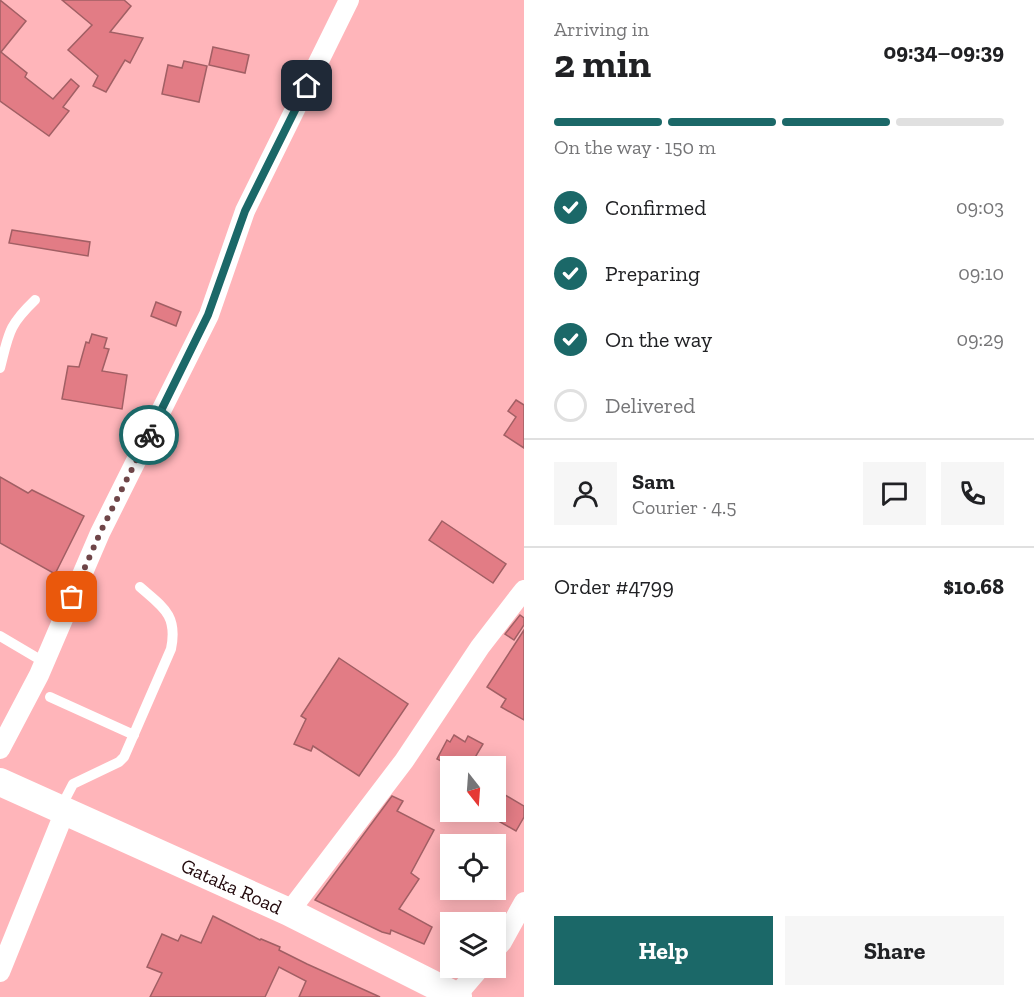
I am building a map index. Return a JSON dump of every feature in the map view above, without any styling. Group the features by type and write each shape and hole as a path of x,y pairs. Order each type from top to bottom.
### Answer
{"street":[{"path":"0,749 44,662 100,533 208,315 245,211 349,0"},
{"path":"289,912 404,761 480,647 524,590"},
{"name":"Gataka Road","path":"0,782 289,912 457,997"},
{"path":"0,972 62,810"},
{"path":"506,933 524,902"},
{"path":"457,997 472,978"}],"lane":[{"path":"0,368 10,328 18,316 35,300"},
{"path":"62,810 73,784 119,762 124,757 171,648 173,638 170,616 140,587"},
{"path":"0,636 44,662"},
{"path":"50,697 134,735"}],"building":[{"path":"0,0 26,21 1,52 27,73 25,77 53,99 71,79 79,86 63,107 69,111 49,136 0,101"},
{"path":"62,0 124,0 131,6 110,32 143,38 130,63 125,60 106,92 93,86 98,76 68,50 92,25"},
{"path":"213,47 249,55 245,73 209,65"},
{"path":"184,61 207,66 199,102 162,94 168,65 182,68"},
{"path":"12,230 90,242 88,256 9,243"},
{"path":"156,302 181,312 176,326 151,316"},
{"path":"92,334 107,338 104,348 109,349 102,371 127,375 122,409 62,399 68,366 79,367 86,342 89,343"},
{"path":"516,400 524,405 524,448 504,435 516,417 508,411"},
{"path":"0,477 28,493 32,490 84,516 55,574 0,543"},
{"path":"442,521 506,564 493,583 429,540"},
{"path":"520,615 524,618 524,625 514,640 505,634"},
{"path":"524,630 524,720 501,707 506,699 487,687"},
{"path":"339,658 408,704 359,776 313,746 311,751 294,744 306,719 301,716"},
{"path":"454,735 465,742 468,736 483,744 476,756 440,756 440,760 437,759 447,740 450,742"},
{"path":"506,795 524,806 524,817 516,831 500,822 506,822"},
{"path":"392,796 403,801 397,811 434,830 411,873 419,879 399,909 432,927 424,944 391,930 390,934 382,932 315,900"},
{"path":"213,916 260,940 280,947 279,950 307,964 380,997 299,997 306,981 279,967 265,997 150,997 162,973 147,967 162,934 178,941 181,935 201,943"}],"way so far":[{"path":"72,597 100,533 149,435"}],"route":[{"path":"149,435 217,295 223,270 245,211 307,86"}]}
